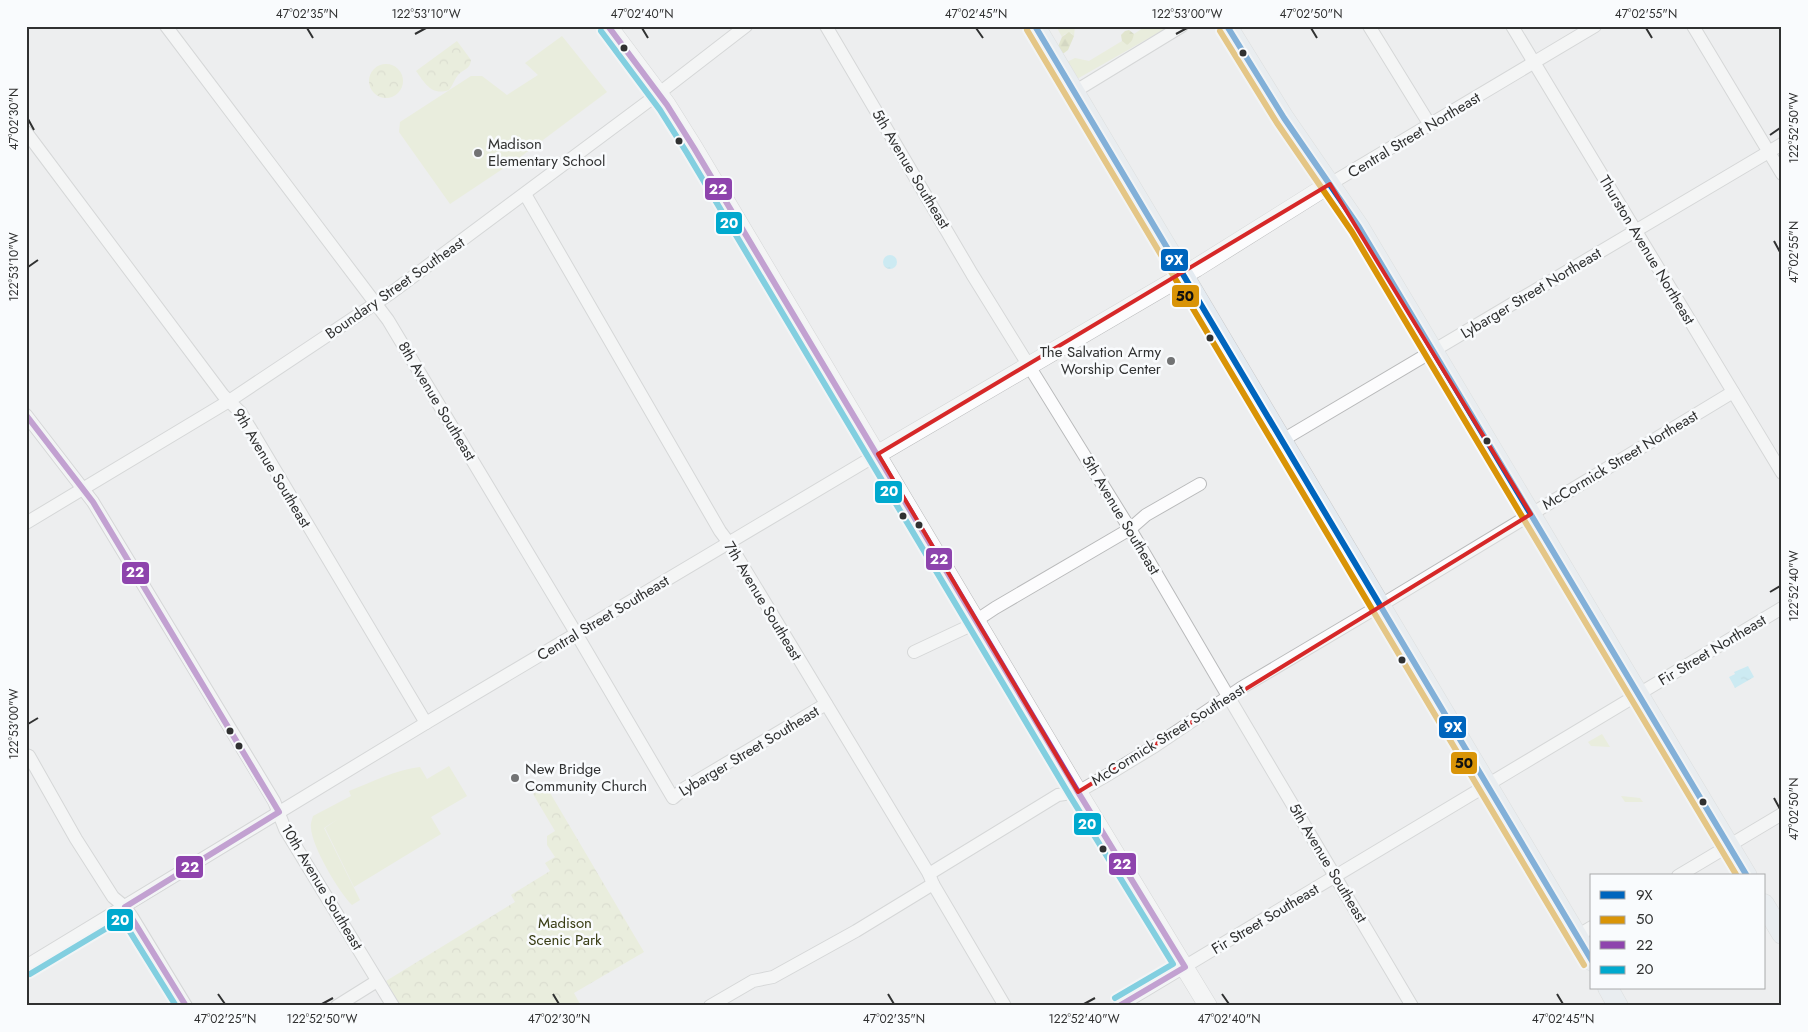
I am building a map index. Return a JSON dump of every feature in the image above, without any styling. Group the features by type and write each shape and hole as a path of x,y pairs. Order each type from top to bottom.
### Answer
{"main road":[{"path":"1035,26 1488,786 1584,931 1590,954"},
{"path":"1228,26 1284,118 1359,227 1746,874"},
{"path":"1766,907 1782,934"},
{"path":"1609,990 1618,1006"}],"street":[{"name":"8th Avenue Southeast","path":"166,26 388,320 577,634 673,798"},
{"path":"608,26 696,150 1078,792 1208,1006"},
{"name":"Boundary Street Southeast","path":"26,523 230,401 376,304 525,194 746,26"},
{"name":"5th Avenue Southeast","path":"826,26 972,274 1130,529 1412,1006"},
{"path":"1074,92 1182,26"},
{"path":"1369,26 1430,125"},
{"name":"Thurston Avenue Northeast","path":"1512,26 1782,473"},
{"name":"Central Street Northeast","path":"1183,275 1330,184 1595,26"},
{"path":"1694,26 1782,174"},
{"name":"9th Avenue Southeast","path":"26,132 223,395 241,413 426,723"},
{"name":"Lybarger Street Northeast","path":"1281,441 1782,144"},
{"name":"7th Avenue Southeast","path":"525,194 715,523 729,543 931,879 1004,1006"},
{"name":"Central Street Southeast","path":"26,966 426,723 1183,275"},
{"name":"McCormick Street Northeast","path":"1380,606 1732,392"},
{"name":"10th Avenue Southeast","path":"26,415 93,502 257,773 279,812 285,829 393,1006"},
{"path":"914,652 977,620 1130,529 1146,516 1200,484"},
{"name":"McCormick Street Southeast","path":"710,1006 753,981 773,977 856,931 1058,795 1078,792 1155,746 1228,696 1380,606"},
{"name":"Fir Street Northeast","path":"1488,786 1782,608"},
{"name":"Lybarger Street Southeast","path":"673,798 686,788 826,704"},
{"path":"26,755 29,756 76,839 113,897 125,907 186,1006"},
{"name":"Fir Street Southeast","path":"1119,1006 1488,786"},
{"path":"1681,874 1782,814"},
{"path":"337,1006 377,981"}],"highlighted area":[{"path":"1330,184 1531,514 1078,792 878,454"}],"green space":[{"path":"1056,26 1075,26 1074,36 1071,33 1065,34 1062,37"},
{"path":"1146,26 1170,26 1077,79 1067,62 1075,58 1089,61 1122,41 1127,45 1134,34"},
{"path":"1129,30 1134,34 1132,41 1127,45 1122,41 1121,35"},
{"path":"1069,32 1074,36 1068,50 1060,53 1057,49 1062,37"},
{"path":"562,36 607,92 519,158 450,204 399,132 400,122 471,76 482,76 507,95 538,75 525,63"},
{"path":"457,41 471,60 469,66 458,75 449,90 433,90 416,71"},
{"path":"386,64 398,69 403,81 398,93 386,98 374,93 369,81 374,69"},
{"path":"1602,734 1610,747 1591,746 1588,742"},
{"path":"449,766 467,796 431,817 441,834 354,887 325,828 338,819 324,828 360,900 352,905 334,880 316,846 311,826 313,816 351,796 349,791 384,777 420,767 427,779"},
{"name":"Madison Scenic Park","path":"546,786 644,952 574,993 581,1006 400,1006 386,981 515,902 511,895 550,871 545,863 555,857 547,845 547,836 555,831 533,794"},
{"path":"1621,796 1640,798 1643,802 1625,802"}],"water":[{"path":"890,255 895,257 897,262 895,267 890,269 885,267 883,262 885,257"},
{"path":"1748,666 1754,677 1735,688 1729,677 1735,674 1734,672"}],"transit line":[{"name":"22","path":"608,26 667,105 694,148 1078,792 1185,967 1119,1006"},
{"name":"9X","path":"1035,26 1590,958"},
{"name":"9X","path":"1227,26 1284,118 1359,227 1746,874"},
{"name":"50","path":"1027,30 1584,965"},
{"name":"20","path":"601,31 660,110 687,153 1070,796 1173,964 1115,998"},
{"name":"50","path":"1220,31 1277,123 1352,232 1736,874"},
{"name":"22","path":"26,415 93,502 279,812 125,907 186,1006"},
{"name":"20","path":"30,974 122,919 176,1006"}],"place":[{"name":"Madison Elementary School","path":"478,153"},
{"name":"The Salvation Army Worship Center","path":"1171,361"},
{"name":"New Bridge Community Church","path":"515,778"}]}
